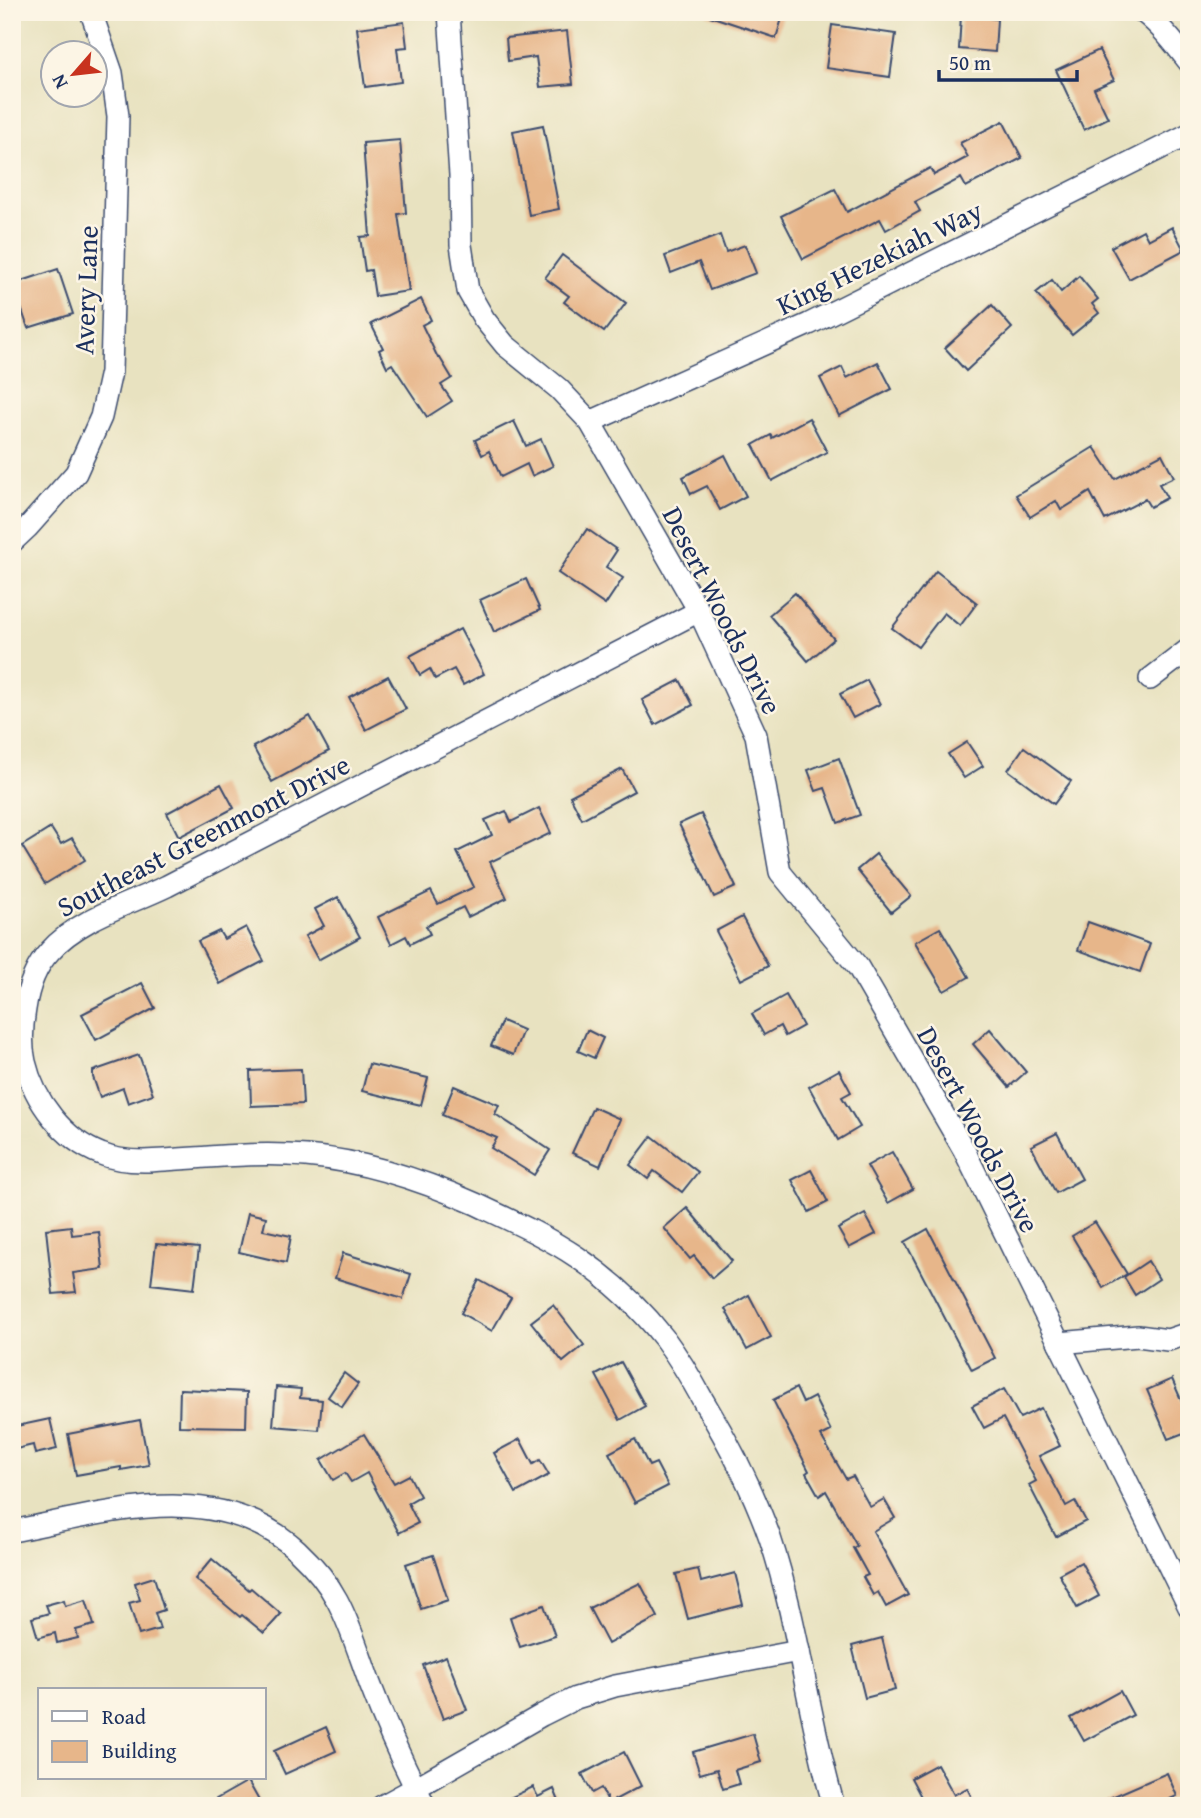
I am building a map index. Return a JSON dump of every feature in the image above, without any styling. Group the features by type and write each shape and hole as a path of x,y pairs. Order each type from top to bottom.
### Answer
{"street":[{"name":"Avery Lane","path":"12,542 76,473 102,417 111,372 118,117 112,73 91,12"},
{"name":"Desert Woods Drive","path":"449,12 460,175 461,245 468,291 484,320 505,345 559,389 590,422 699,611 757,735 780,872 858,967 964,1150 1189,1607"},
{"path":"1143,12 1189,62"},
{"name":"King Hezekiah Way","path":"590,422 809,324 1189,134"},
{"name":"Southeast Greenmont Drive","path":"699,611 167,886 94,919 70,933 48,952 29,988 22,1034 25,1061 20,1079 62,1128 101,1154 144,1161 266,1154 304,1156 369,1166 415,1180 501,1215 576,1257 624,1295 663,1337 681,1362 722,1432 756,1503 788,1598 834,1806"},
{"path":"1150,679 1189,649"},
{"path":"1059,1343 1138,1336 1168,1340 1189,1333"},
{"path":"12,1531 126,1509 174,1506 233,1514 276,1534 311,1564 337,1600 382,1717 420,1797"},
{"path":"382,1806 420,1797 550,1710 576,1698 615,1686 799,1651"}],"building":[{"path":"708,12 784,12 776,38 707,15"},
{"path":"961,15 997,19 995,52 959,49"},
{"path":"404,22 407,47 397,48 401,82 365,87 357,28"},
{"path":"832,25 896,34 890,77 826,68"},
{"path":"567,31 573,84 540,87 536,57 508,61 506,38"},
{"path":"1099,50 1114,80 1094,89 1108,118 1084,130 1056,70"},
{"path":"1003,121 1022,158 966,187 961,178 915,202 920,211 886,230 880,219 803,259 781,216 835,189 847,212 930,168 934,175 968,157 960,143"},
{"path":"543,125 559,209 529,215 513,131"},
{"path":"400,140 406,213 398,214 409,291 375,296 371,270 365,271 360,237 370,236 363,143"},
{"path":"1172,227 1184,250 1129,279 1111,247 1143,230 1148,240"},
{"path":"720,235 726,252 745,245 756,273 710,290 699,262 671,273 665,256"},
{"path":"562,255 626,303 604,332 564,302 569,296 545,278"},
{"path":"58,269 73,314 28,328 13,284"},
{"path":"1079,276 1098,299 1092,304 1099,313 1072,335 1036,293 1052,280 1061,292"},
{"path":"421,299 431,320 422,325 438,358 452,378 441,385 452,401 427,417 392,364 387,367 379,350 383,348 371,324"},
{"path":"992,305 1012,328 966,371 945,348"},
{"path":"878,362 892,389 839,416 820,378 842,367 847,378"},
{"path":"809,418 827,452 772,481 753,445"},
{"path":"514,421 526,446 541,439 553,466 532,476 527,464 501,477 489,451 482,455 475,440"},
{"path":"1094,447 1115,479 1162,454 1174,477 1159,484 1167,498 1150,507 1145,499 1105,520 1090,492 1061,510 1056,501 1030,517 1016,495"},
{"path":"725,455 746,496 720,510 707,486 691,494 683,477"},
{"path":"587,529 617,550 606,567 623,578 605,605 558,573"},
{"path":"936,571 977,603 960,626 944,613 918,647 892,628"},
{"path":"526,579 540,610 494,632 480,600"},
{"path":"795,593 834,639 808,661 769,615"},
{"path":"460,629 484,674 463,685 454,669 435,679 430,669 420,675 410,656"},
{"path":"388,676 406,709 366,730 349,697"},
{"path":"680,680 693,705 655,725 642,700"},
{"path":"867,680 880,704 853,718 840,694"},
{"path":"310,716 329,751 272,782 253,747"},
{"path":"967,742 983,766 964,778 948,754"},
{"path":"1024,747 1071,781 1054,804 1008,770"},
{"path":"839,758 860,815 838,823 825,788 816,791 808,770"},
{"path":"622,769 634,791 582,819 570,796"},
{"path":"221,784 234,808 179,837 167,813"},
{"path":"539,808 551,833 490,862 507,898 468,917 463,907 426,926 430,934 410,944 406,936 391,944 378,917 431,891 438,904 474,887 457,852 492,835 485,820 506,811 511,822"},
{"path":"701,814 736,887 714,897 679,824"},
{"path":"51,828 61,844 72,838 85,860 45,884 22,846"},
{"path":"876,854 911,896 891,912 857,870"},
{"path":"338,897 360,937 318,960 305,936 324,926 315,909"},
{"path":"742,917 768,966 741,980 716,931"},
{"path":"1088,922 1150,944 1140,972 1078,950"},
{"path":"246,927 264,961 220,984 198,941 219,931 224,939"},
{"path":"940,928 969,977 944,991 915,942"},
{"path":"142,983 155,1008 96,1040 82,1014"},
{"path":"786,995 803,1026 785,1036 780,1026 764,1035 752,1014"},
{"path":"502,1021 523,1030 513,1055 491,1046"},
{"path":"990,1029 1026,1072 1009,1087 973,1044"},
{"path":"587,1030 603,1038 594,1058 578,1051"},
{"path":"139,1055 153,1094 128,1103 123,1088 100,1097 93,1071"},
{"path":"369,1064 428,1078 421,1105 362,1091"},
{"path":"301,1069 303,1104 251,1106 250,1071"},
{"path":"839,1070 851,1092 842,1097 860,1127 838,1140 809,1087"},
{"path":"454,1086 499,1105 495,1114 550,1150 534,1175 491,1148 497,1138 442,1115"},
{"path":"593,1107 620,1119 600,1166 572,1153"},
{"path":"1057,1133 1082,1179 1056,1193 1031,1146"},
{"path":"652,1136 698,1172 682,1192 654,1171 648,1179 630,1165"},
{"path":"892,1152 913,1189 888,1203 867,1166"},
{"path":"811,1170 828,1202 809,1212 792,1180"},
{"path":"687,1208 732,1261 712,1278 694,1256 690,1259 664,1228"},
{"path":"248,1213 266,1217 263,1230 291,1236 286,1263 239,1252"},
{"path":"865,1214 876,1234 849,1248 838,1229"},
{"path":"1095,1222 1127,1274 1103,1288 1072,1236"},
{"path":"71,1226 72,1235 99,1232 103,1269 73,1273 76,1292 53,1294 46,1229"},
{"path":"928,1229 995,1358 972,1370 905,1242"},
{"path":"156,1244 199,1248 194,1289 151,1284"},
{"path":"343,1253 411,1274 403,1299 335,1278"},
{"path":"1148,1261 1159,1279 1135,1295 1124,1277"},
{"path":"479,1280 511,1298 492,1331 461,1313"},
{"path":"749,1295 771,1337 747,1350 725,1309"},
{"path":"553,1305 584,1345 563,1362 531,1322"},
{"path":"621,1362 645,1406 620,1420 596,1375"},
{"path":"344,1373 358,1384 342,1407 328,1397"},
{"path":"1172,1379 1189,1418 1189,1431 1168,1439 1147,1390"},
{"path":"276,1387 301,1389 300,1398 322,1400 319,1430 273,1426"},
{"path":"796,1388 803,1403 814,1397 831,1431 821,1436 846,1479 853,1476 870,1507 884,1499 895,1518 873,1531 908,1595 886,1607 878,1592 873,1595 863,1577 868,1575 853,1548 857,1546 826,1491 819,1496 806,1473 809,1471 773,1400"},
{"path":"180,1389 247,1392 246,1427 179,1426"},
{"path":"1004,1389 1020,1418 1041,1408 1060,1446 1039,1456 1066,1506 1075,1501 1086,1521 1056,1537 1029,1485 1036,1481 1003,1418 984,1428 972,1406"},
{"path":"50,1419 57,1449 35,1454 33,1445 12,1450 12,1427"},
{"path":"140,1420 149,1465 76,1475 68,1434"},
{"path":"364,1434 394,1483 409,1475 420,1496 408,1503 418,1523 399,1533 367,1473 351,1482 345,1473 333,1480 321,1460"},
{"path":"520,1439 533,1464 540,1460 549,1475 516,1493 494,1453"},
{"path":"635,1439 649,1466 656,1463 668,1486 635,1503 609,1453"},
{"path":"433,1555 448,1600 421,1609 406,1564"},
{"path":"212,1559 281,1614 264,1633 242,1615 240,1617 195,1579"},
{"path":"1081,1562 1099,1596 1077,1608 1059,1574"},
{"path":"698,1569 701,1582 735,1573 743,1605 688,1619 676,1574"},
{"path":"154,1577 164,1610 155,1613 160,1629 139,1635 129,1603 140,1600 135,1583"},
{"path":"640,1583 658,1617 608,1644 589,1608"},
{"path":"64,1600 65,1606 86,1600 94,1625 76,1630 78,1638 57,1643 55,1633 38,1638 32,1618 49,1613 46,1605"},
{"path":"544,1605 555,1636 520,1647 510,1617"},
{"path":"882,1638 895,1690 865,1698 852,1646"},
{"path":"446,1656 467,1710 443,1719 423,1665"},
{"path":"1120,1691 1133,1715 1084,1741 1071,1718"},
{"path":"326,1727 336,1751 285,1774 274,1751"},
{"path":"753,1734 761,1762 735,1770 739,1784 723,1789 717,1769 700,1774 693,1752"},
{"path":"624,1752 641,1786 609,1803 601,1788 592,1793 582,1774"},
{"path":"937,1764 954,1795 967,1788 976,1806 926,1806 911,1778"},
{"path":"1167,1773 1177,1796 1154,1806 1091,1806"},
{"path":"248,1781 262,1806 204,1806"},
{"path":"533,1787 538,1797 554,1789 561,1806 493,1806"}]}
